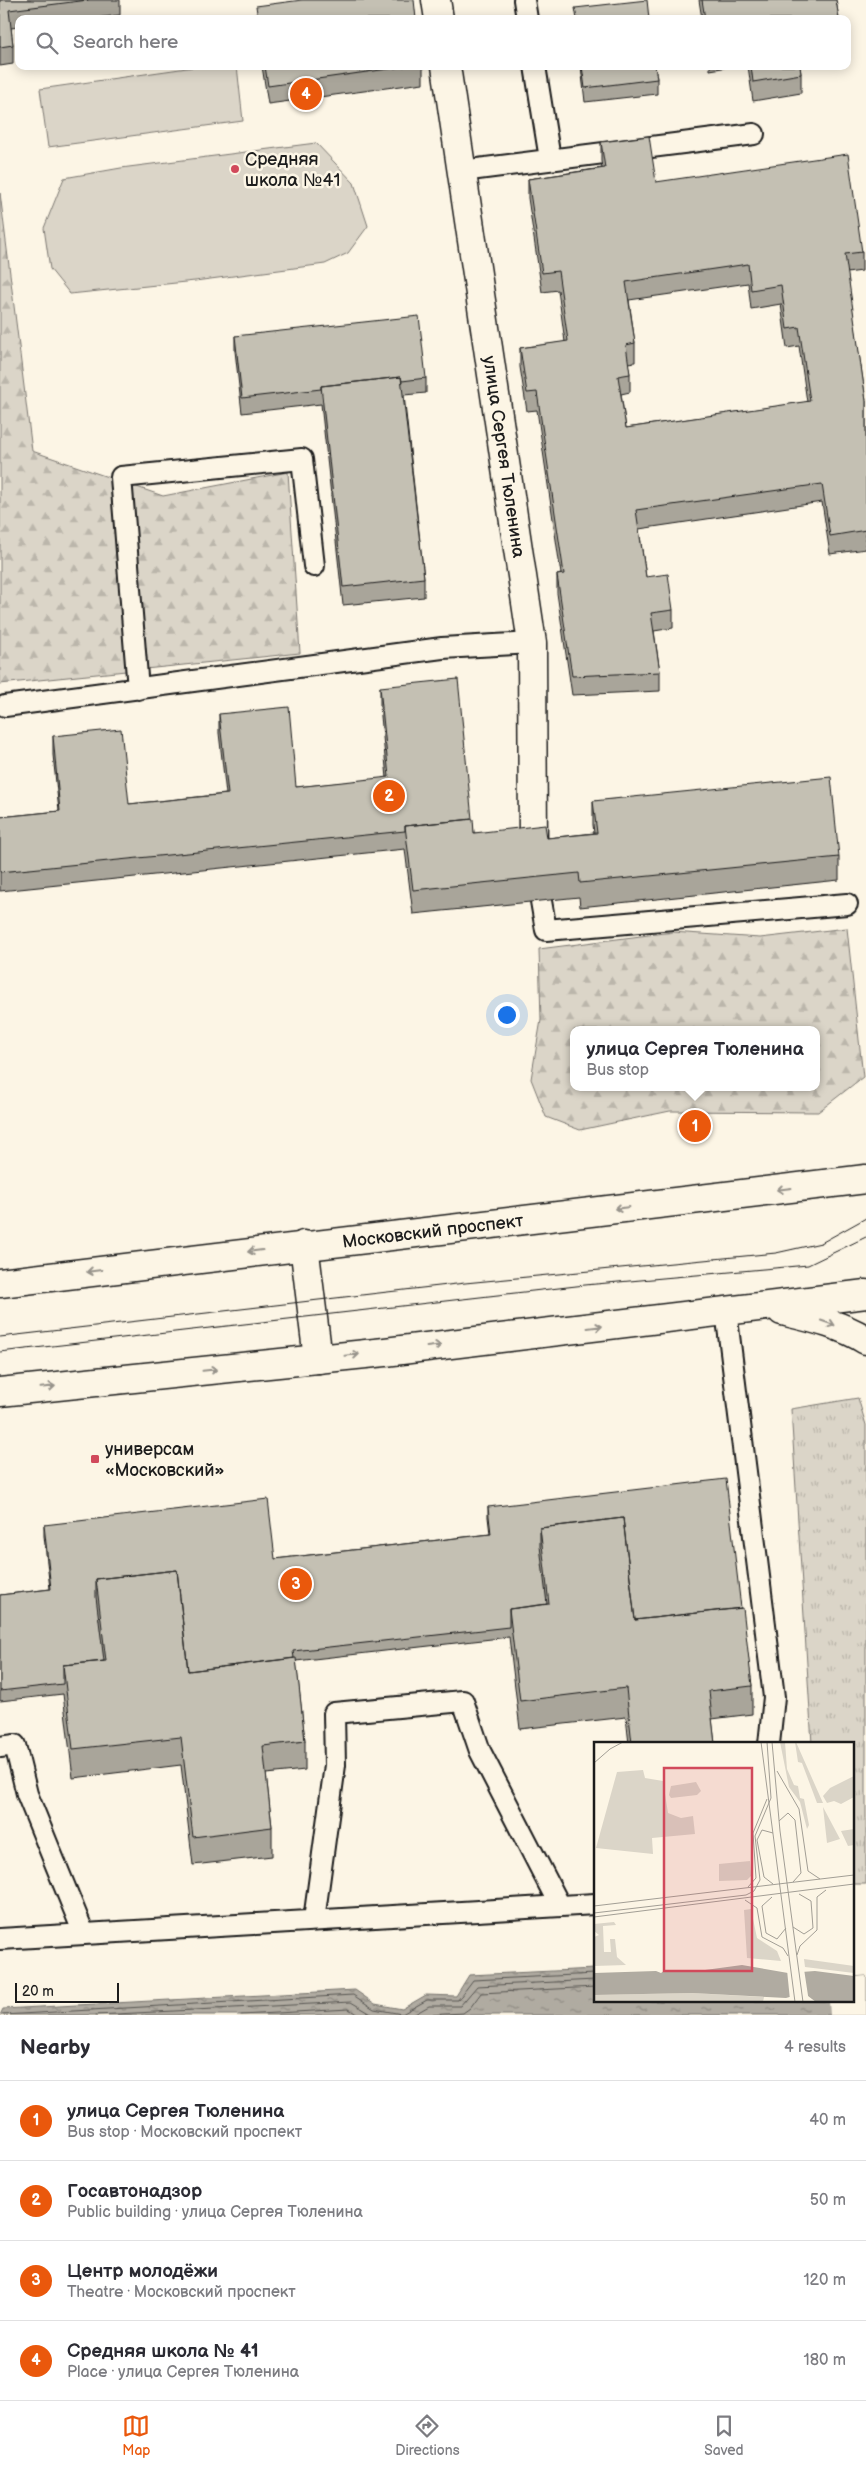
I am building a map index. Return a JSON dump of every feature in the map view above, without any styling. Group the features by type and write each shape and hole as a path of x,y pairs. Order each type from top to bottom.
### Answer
{"main road":[{"path":"436,0 438,15"},
{"name":"улица Сергея Тюленина","path":"447,70 532,643 533,851"},
{"path":"832,1184 866,1160"},
{"name":"Московский проспект","path":"0,1283 866,1179"},
{"path":"304,1245 318,1359"},
{"path":"0,1392 318,1359 866,1294"},
{"path":"764,1306 851,1330 866,1340"}],"lane":[{"path":"524,0 526,15"},
{"path":"536,70 550,159"},
{"path":"462,171 754,134"},
{"path":"138,689 121,477 302,459 314,566"},
{"path":"5,706 442,648 532,643"},
{"path":"541,900 546,930 847,904"},
{"path":"726,1311 774,1697 770,1742"},
{"path":"314,1920 335,1765 334,1713 463,1701 480,1751 560,1906"},
{"path":"0,1746 15,1745 28,1794 84,1934"},
{"path":"0,1939 594,1904"}],"green space":[{"path":"173,70 237,70 243,121 48,147 40,89"},
{"path":"316,143 354,183 368,226 348,253 325,264 195,281 70,294 50,269 44,228 64,178 121,168"},
{"path":"0,193 32,451 163,496 288,472 300,653 0,684"},
{"path":"847,928 863,1077 818,1112 670,1111 580,1130 546,1117 531,1079 541,1020 539,949 672,932 760,938"},
{"path":"858,1398 866,1425 866,1884 854,1884 854,1742 812,1742 791,1409"}],"water":[{"path":"594,1969 594,2002 854,2002 854,1977 866,1976 866,2015 0,2015 3,2009 355,1990 375,2004 402,2009 426,1995 456,1996 469,1975"}],"pier":[{"path":"866,1976 866,2015 830,2015 829,2002 854,2002 854,1977"}],"building":[{"path":"0,0 88,0 9,10 13,45 0,47"},
{"path":"302,0 414,0 416,15 257,15 256,6"},
{"path":"647,0 649,15 576,15 575,8"},
{"path":"702,0 836,0 838,15 704,15"},
{"path":"266,70 381,70 268,86"},
{"path":"583,70 656,70 657,79 585,88"},
{"path":"752,70 800,70 801,74 753,82"},
{"path":"649,136 656,182 848,154 862,252 845,254 866,401 866,530 830,536 822,484 636,510 646,577 668,574 673,610 651,613 660,672 572,676 557,575 564,574 537,392 527,393 520,348 568,341 558,271 542,273 528,179 605,168 601,142","holes":["748,264 751,290 781,285 787,329 799,327 810,401 626,428 618,376 630,374 626,345 635,343 626,282"]},
{"path":"419,316 426,378 402,381 401,377 321,386 321,389 242,398 235,336"},
{"path":"401,377 424,578 343,587 321,386"},
{"path":"458,679 472,819 405,826 405,831 0,872 0,817 60,811 53,736 121,729 129,804 228,794 219,714 289,707 296,787 389,777 380,687"},
{"path":"831,777 839,857 580,883 579,873 413,890 405,826 473,819 474,833 545,825 547,838 597,833 593,801"},
{"path":"726,1479 741,1608 635,1620 623,1518 540,1528 540,1546 547,1604 509,1609 509,1627 293,1651 294,1658 188,1671 177,1570 96,1579 96,1597 104,1661 63,1665 63,1684 0,1691 0,1595 51,1589 44,1525 268,1499 275,1559 491,1534 488,1507"},
{"path":"623,1518 635,1620 743,1608 752,1686 709,1691 715,1742 632,1742 626,1688 520,1701 509,1609 549,1604 540,1528"},
{"path":"177,1570 188,1671 296,1658 305,1741 263,1746 272,1827 193,1837 181,1737 73,1749 63,1665 106,1661 96,1579"}],"tram line":[{"path":"0,1337 465,1283 776,1253 821,1243 866,1218"},
{"path":"0,1352 585,1285 808,1265 866,1237"}],"place":[{"name":"Средняя школа № 41","path":"306,94"},
{"name":"Средняя школа №41","path":"235,169"},
{"name":"Госавтонадзор","path":"389,796"},
{"name":"улица Сергея Тюленина","path":"695,1126"},
{"name":"универсам «Московский»","path":"95,1459"},
{"name":"Центр молодёжи","path":"296,1584"}]}
